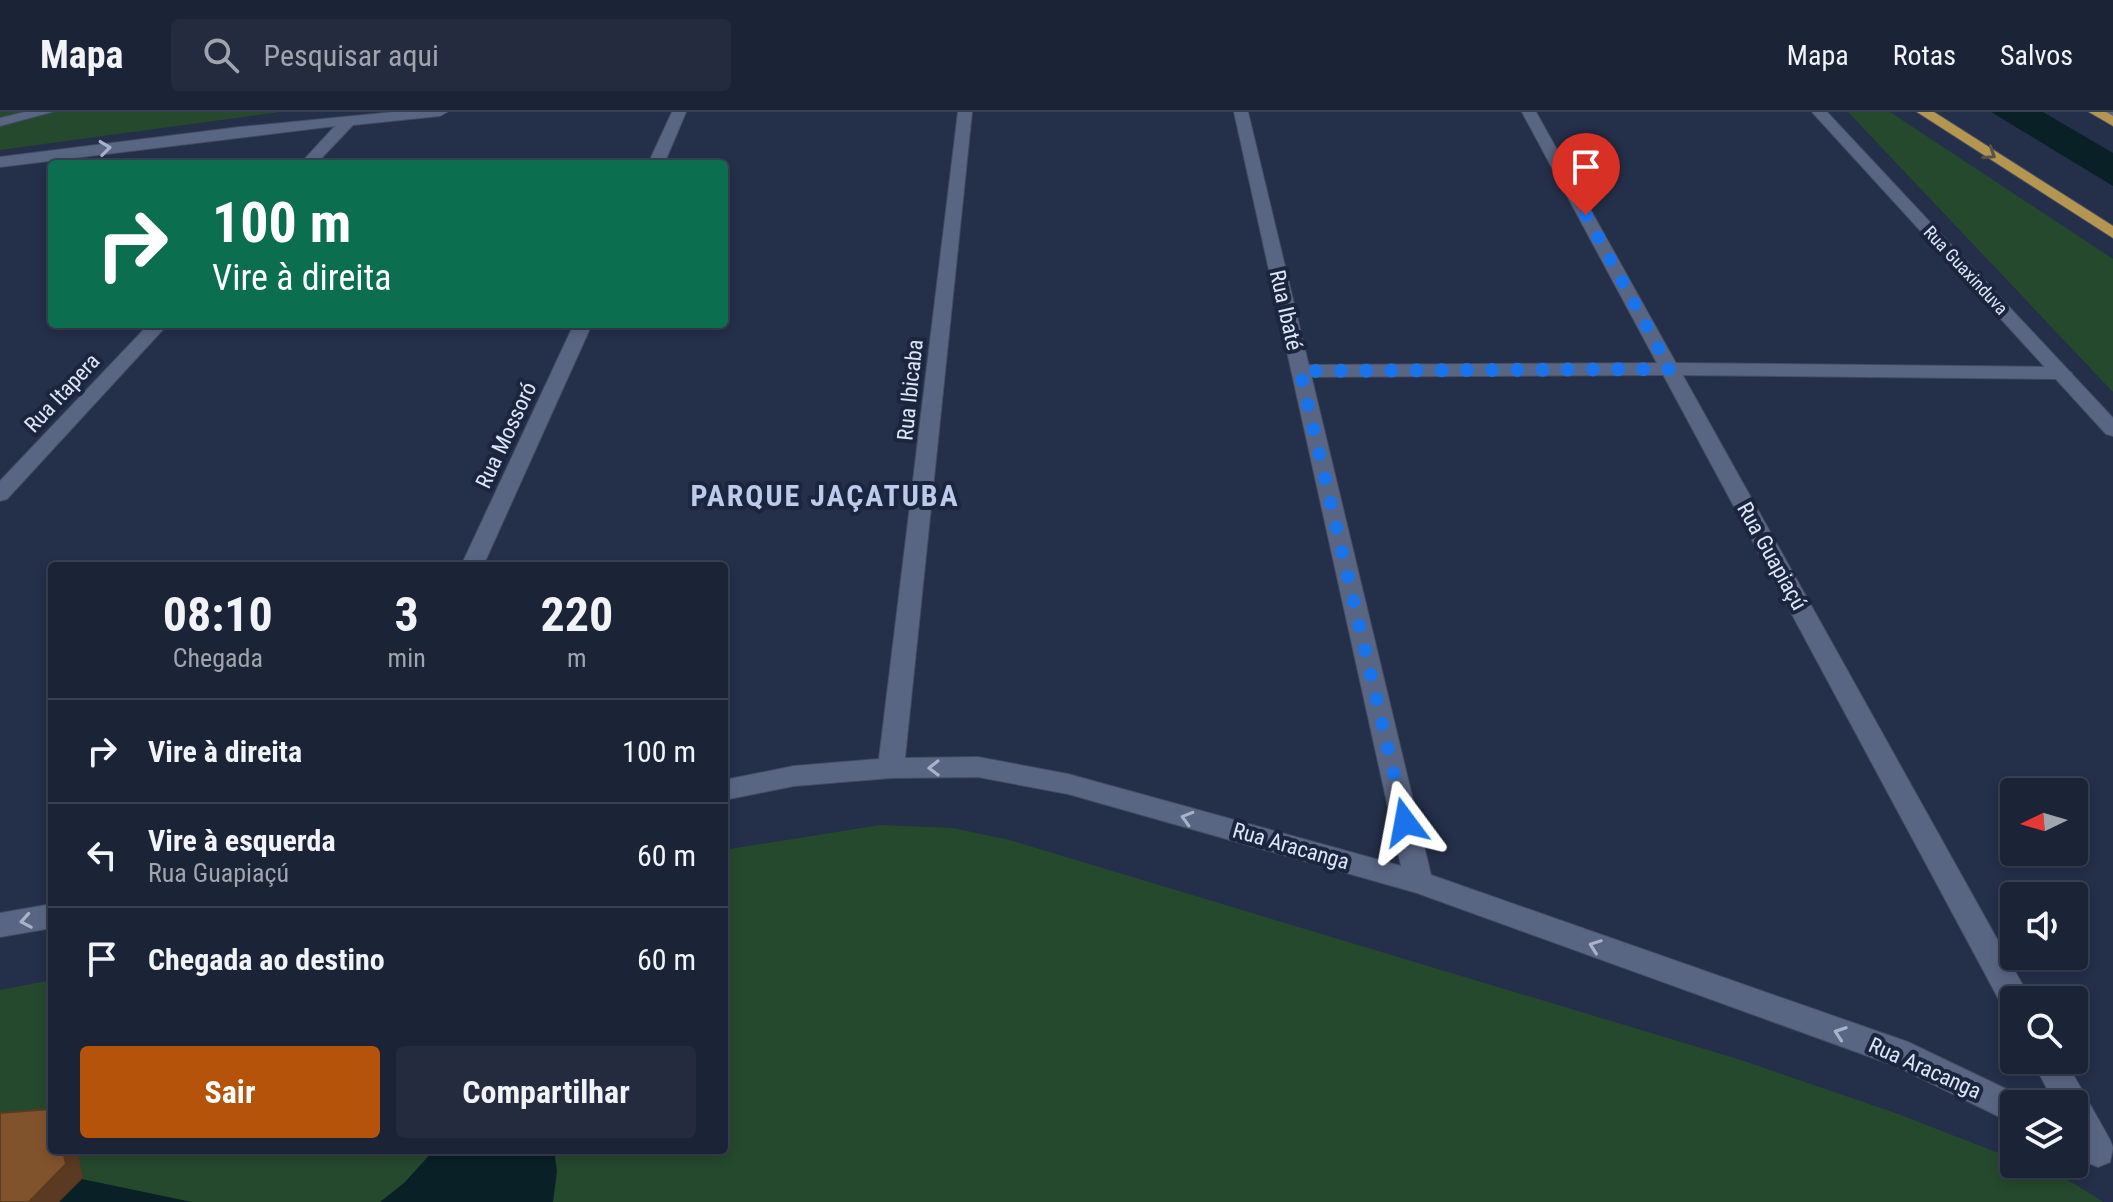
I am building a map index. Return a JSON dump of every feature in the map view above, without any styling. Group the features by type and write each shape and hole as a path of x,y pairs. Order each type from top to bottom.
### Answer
{"highway":[{"path":"1924,112 2113,233"},
{"path":"2096,112 2113,122"}],"street":[{"path":"0,122 45,112"},
{"path":"0,162 350,119 440,112"},
{"path":"658,160 679,112"},
{"name":"Rua Ibicaba","path":"891,768 965,112"},
{"name":"Rua Ibaté","path":"1241,112 1419,882"},
{"name":"Rua Guapiaçú","path":"1529,112 2007,986"},
{"name":"Rua Guaxinduva","path":"1819,112 2113,430"},
{"path":"2096,112 2113,113"},
{"path":"312,160 350,119"},
{"name":"Rua Itapera","path":"0,494 155,328"},
{"name":"Rua Mossoró","path":"474,562 581,328"},
{"path":"1300,371 1670,369 2062,373"},
{"name":"Rua Aracanga","path":"728,789 794,776 891,768 978,767 1068,784 1419,882 1908,1056 2000,1102"},
{"path":"0,925 48,917"}],"green space":[{"path":"0,112 280,112 0,150"},
{"path":"1848,112 1890,112 2113,259 2113,392"},
{"path":"880,825 953,828 1009,840 1741,1060 1898,1114 2000,1154 2000,1178 2062,1178 2103,1202 0,1202 0,990 48,981 48,1154 728,1154 728,849"}],"water":[{"path":"1991,112 2043,112 2113,153 2113,186"},
{"path":"430,1154 555,1154 557,1171 553,1202 380,1202 404,1183"},
{"path":"0,1162 192,1202 0,1202"}],"building":[{"path":"48,1109 48,1154 64,1154 66,1164 29,1202 0,1202 0,1113"}],"district":[{"name":"PARQUE JAÇATUBA","path":"825,495"}],"route":[{"path":"1405,822 1300,371 1670,369 1586,215"}]}
